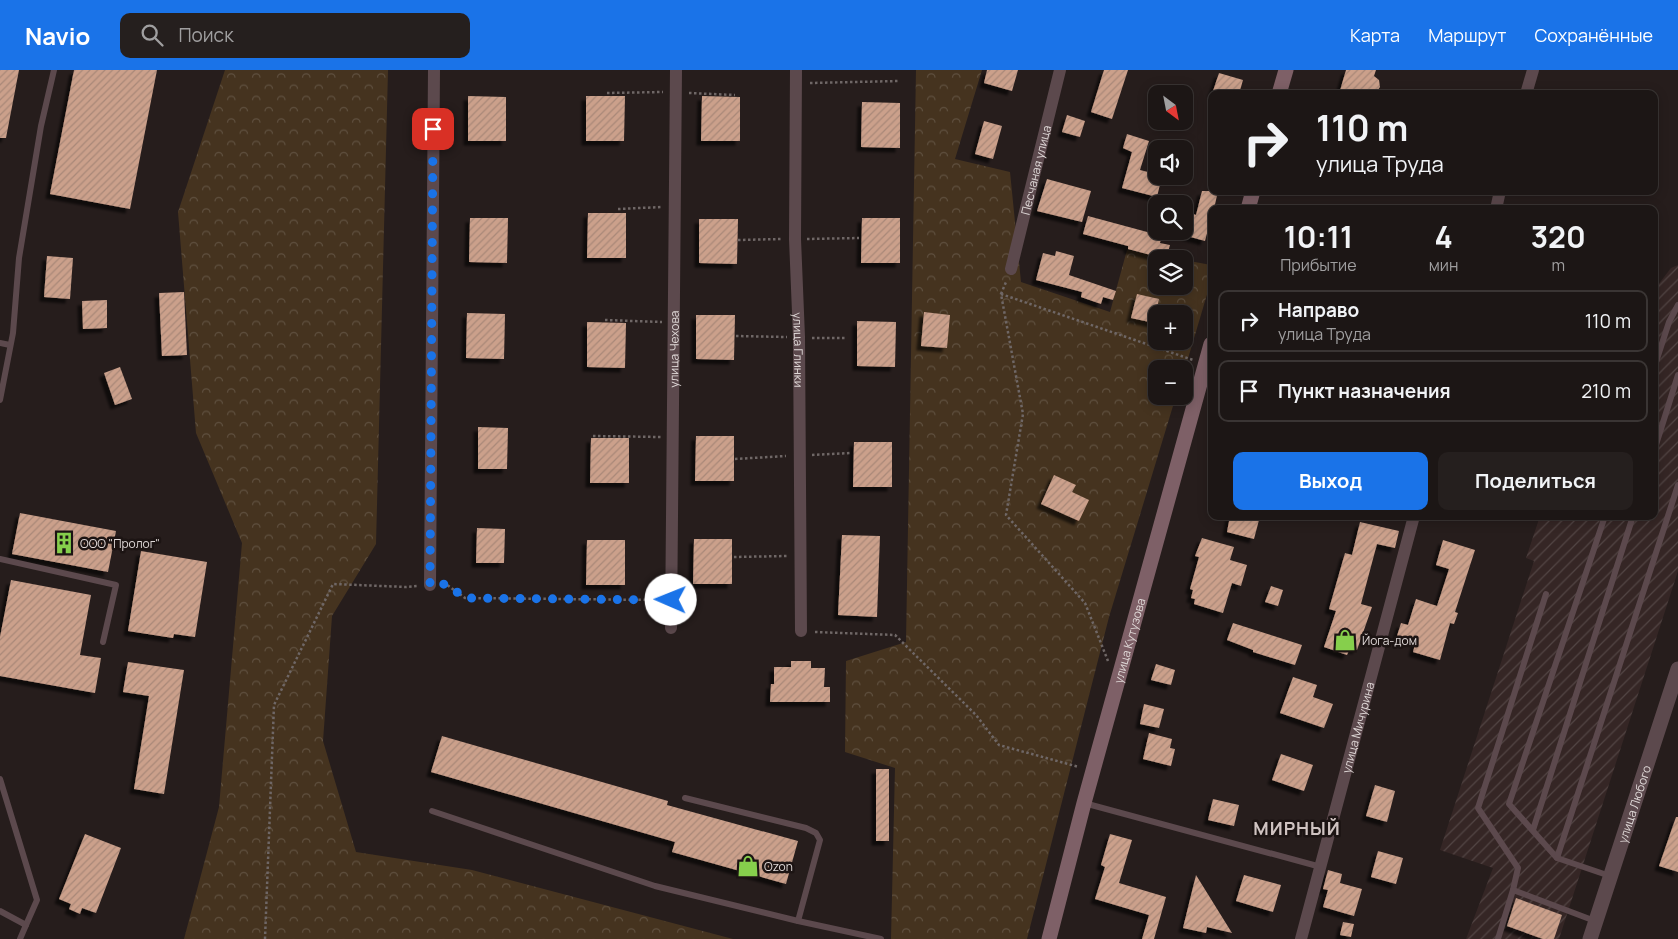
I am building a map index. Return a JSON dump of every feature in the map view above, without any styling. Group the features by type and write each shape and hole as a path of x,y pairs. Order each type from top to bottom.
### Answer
{"main road":[{"path":"1280,90 1286,70"},
{"name":"улица Кутузова","path":"1049,939 1084,803 1208,355"}],"street":[{"path":"430,585 434,70"},
{"name":"улица Чехова","path":"671,628 676,70"},
{"name":"улица Глинки","path":"796,70 795,239 799,338 801,631"},
{"name":"Песчаная улица","path":"1011,269 1060,70"},
{"path":"1527,90 1533,70"},
{"name":"улица Мичурина","path":"1301,939 1413,520"},
{"name":"улица Любого","path":"1590,939 1678,669"}],"lane":[{"path":"0,400 10,345 19,258 42,126 54,70"},
{"path":"1658,356 1669,322 1678,305"},
{"path":"0,343 10,345"},
{"path":"1658,438 1678,375"},
{"path":"1558,858 1678,485"},
{"path":"1604,520 1509,804 1558,858 1610,876"},
{"path":"1533,830 1632,520"},
{"path":"0,559 116,585 103,642"},
{"path":"1498,939 1518,868 1478,808 1546,594"},
{"path":"0,779 37,900 20,939"},
{"path":"685,798 806,828 816,833 820,840 798,921"},
{"path":"1084,803 1321,867"},
{"path":"432,811 655,886 881,939"},
{"path":"1513,890 1595,922"},
{"path":"0,911 26,925"}],"path":[{"path":"796,83 898,81"},
{"path":"618,210 674,206"},
{"path":"738,240 859,238"},
{"path":"1108,661 1085,603 1006,515 1023,414 1001,294 1195,361"},
{"path":"605,320 673,323"},
{"path":"593,436 672,437"},
{"path":"734,557 801,556"},
{"path":"265,939 274,705 333,584 406,587 446,584 465,598 671,600"},
{"path":"801,631 895,635 976,715 1000,745 1083,768"}],"shaded area":[{"path":"1678,265 1678,571 1559,939 1466,939 1493,868 1440,850 1534,561 1526,558 1539,520 1658,520 1658,285 1671,268"}],"green space":[{"path":"225,70 388,70 376,544 332,616 323,741 356,852 472,870 733,939 184,939 219,807 242,543 196,433 178,212"},
{"path":"916,70 982,70 955,159 1010,172 1021,282 1110,312 1127,250 1148,254 1148,295 1193,295 1193,262 1208,264 1208,291 1193,342 1193,305 1148,305 1148,350 1191,350 1188,360 1148,360 1148,405 1173,405 1109,617 1027,939 891,939 895,768 845,752 846,661 906,642"}],"building":[{"path":"0,70 19,70 6,138 0,138"},
{"path":"74,70 157,70 130,209 50,194"},
{"path":"987,70 1018,70 1012,91 984,83"},
{"path":"1104,70 1128,70 1112,119 1091,112"},
{"path":"1346,70 1376,70 1374,76 1379,80 1380,87 1378,90 1340,90"},
{"path":"1219,73 1243,80 1240,90 1213,90"},
{"path":"468,96 506,97 506,141 468,141"},
{"path":"586,96 625,96 624,141 586,141"},
{"path":"702,96 740,97 740,141 701,141"},
{"path":"862,102 900,103 900,148 861,147"},
{"path":"1067,115 1085,121 1080,137 1062,132"},
{"path":"984,121 1002,126 993,159 975,154"},
{"path":"1127,134 1148,141 1140,170 1148,172 1148,185 1160,185 1157,195 1149,195 1122,188 1132,152 1123,148"},
{"path":"1047,179 1091,191 1082,222 1037,211"},
{"path":"1202,191 1208,191 1208,195 1217,195 1215,205 1208,205 1208,230 1205,241 1193,238 1193,214 1196,215"},
{"path":"588,213 626,213 626,258 587,258"},
{"path":"1088,216 1148,232 1148,240 1161,240 1160,243 1170,245 1169,250 1148,250 1148,254 1128,249 1128,246 1083,234"},
{"path":"470,218 508,218 507,263 469,262"},
{"path":"862,218 900,218 900,263 861,263"},
{"path":"699,219 738,219 737,264 699,263"},
{"path":"1056,251 1074,256 1069,275 1116,291 1113,300 1103,297 1101,304 1081,297 1082,292 1036,280 1043,253 1055,256"},
{"path":"47,256 73,258 70,299 44,297"},
{"path":"184,292 187,355 162,356 159,293"},
{"path":"1137,294 1159,299 1158,305 1148,305 1148,322 1131,318"},
{"path":"107,300 107,328 83,329 82,301"},
{"path":"924,312 950,315 947,348 921,346"},
{"path":"467,313 505,314 504,359 466,358"},
{"path":"696,315 735,315 734,360 696,359"},
{"path":"857,321 896,322 895,367 857,366"},
{"path":"587,322 626,323 625,368 587,367"},
{"path":"120,367 132,399 115,405 104,373"},
{"path":"478,427 508,428 507,469 478,469"},
{"path":"696,436 734,436 734,481 695,481"},
{"path":"591,438 629,438 629,483 590,483"},
{"path":"854,442 892,442 892,487 853,487"},
{"path":"1054,475 1076,485 1072,492 1089,500 1079,521 1041,504"},
{"name":"ООО \"Пролог\"","path":"20,513 116,531 108,572 12,554"},
{"path":"1229,520 1259,520 1254,539 1227,532"},
{"path":"1360,522 1399,531 1395,548 1377,544 1361,604 1372,607 1357,650 1350,648 1347,655 1324,647 1336,611 1329,609 1345,553 1352,555"},
{"path":"477,528 505,529 504,563 476,563"},
{"path":"842,535 880,536 877,617 838,615"},
{"path":"1202,538 1234,547 1230,560 1247,565 1241,586 1232,583 1223,613 1194,604 1195,599 1191,598 1193,590 1190,589 1199,557 1195,556"},
{"path":"694,539 732,539 732,584 693,584"},
{"path":"587,540 625,540 625,585 586,585"},
{"path":"1443,540 1475,550 1455,612 1458,613 1454,624 1450,623 1440,660 1413,652 1416,641 1397,636 1401,623 1408,625 1416,599 1437,606 1449,569 1436,565"},
{"path":"141,551 207,562 195,637 174,634 173,638 128,631"},
{"path":"11,580 91,595 80,655 101,658 95,693 0,676 0,637"},
{"path":"1271,586 1283,590 1278,606 1265,602"},
{"path":"1233,623 1302,645 1295,665 1253,652 1253,650 1227,640"},
{"path":"791,661 811,661 811,668 825,668 824,687 830,687 830,702 770,702 771,684 774,684 774,667 791,667"},
{"path":"128,662 184,670 164,794 134,789 149,696 123,692"},
{"path":"1156,664 1175,670 1171,685 1151,680"},
{"path":"1293,677 1317,685 1313,697 1333,704 1324,728 1280,713"},
{"path":"1144,704 1164,709 1159,728 1140,724"},
{"path":"1149,733 1172,739 1170,748 1175,749 1171,766 1143,759"},
{"path":"442,736 668,801 667,805 798,841 786,884 672,852 675,842 431,772"},
{"path":"1281,754 1313,765 1304,791 1272,780"},
{"path":"876,769 889,769 889,841 876,841"},
{"path":"1375,785 1395,791 1387,822 1366,816"},
{"path":"1213,799 1239,805 1234,826 1208,820"},
{"path":"1676,817 1678,817 1678,872 1659,866"},
{"path":"85,834 121,848 96,913 82,908 80,914 69,909 71,904 59,899"},
{"path":"1110,834 1132,840 1119,883 1166,897 1154,939 1142,939 1149,915 1095,899 1105,867 1101,865"},
{"path":"1378,851 1403,858 1396,884 1371,877"},
{"path":"1328,870 1342,874 1340,883 1362,889 1354,916 1323,907 1328,890 1323,889"},
{"path":"1196,875 1232,933 1207,927 1206,933 1183,928"},
{"path":"1244,875 1281,885 1273,912 1236,901"},
{"path":"1516,898 1562,915 1554,939 1543,939 1507,926"},
{"path":"1343,922 1354,924 1351,937 1340,935"}],"place":[{"name":"ООО \"Пролог\"","path":"64,543"},
{"name":"Йога-дом","path":"1345,640"},
{"name":"Ozon","path":"748,866"}],"district":[{"name":"МИРНЫЙ","path":"1297,828"}],"route":[{"path":"433,129 430,585 446,584 465,598 671,600"}]}
